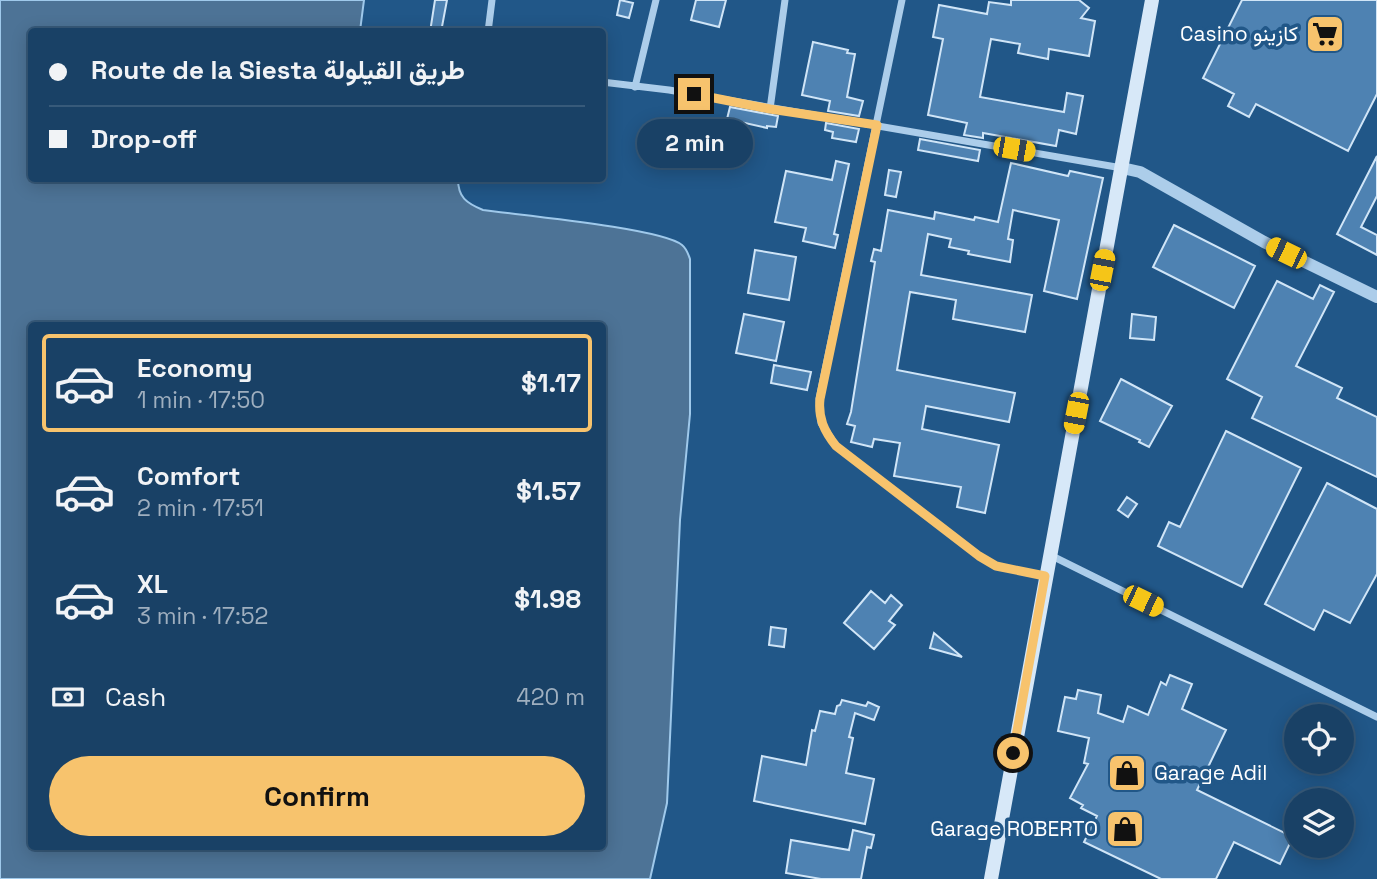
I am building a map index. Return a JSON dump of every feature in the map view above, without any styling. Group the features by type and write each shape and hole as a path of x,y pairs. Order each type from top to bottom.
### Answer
{"main road":[{"path":"991,879 1152,0"}],"street":[{"path":"488,28 492,0"},
{"path":"635,87 656,0"},
{"path":"770,109 785,0"},
{"path":"901,0 818,411 821,423 836,446 979,556 996,566 1045,576"},
{"path":"606,83 669,90 877,125 1140,173 1264,242 1377,297"},
{"path":"1050,555 1377,717"}],"water":[{"path":"0,0 364,0 360,28 28,28 28,182 459,182 464,199 483,210 647,233 669,239 684,247 690,259 690,414 680,520 667,803 650,879 0,879"}],"building":[{"path":"435,0 447,0 442,28 431,28"},
{"path":"620,0 633,3 629,18 617,15"},
{"path":"696,0 726,0 719,27 691,20"},
{"path":"1011,0 1079,0 1089,8 1081,18 1095,21 1089,56 1049,49 1048,59 1018,53 1020,44 991,39 980,97 1064,112 1067,93 1083,96 1076,134 1059,130 1056,146 983,133 983,138 964,135 967,123 928,115 943,39 933,37 939,5 987,14 989,2 1011,5"},
{"path":"1242,0 1377,0 1377,94 1348,151 1256,104 1249,117 1228,106 1234,94 1203,78"},
{"path":"813,42 855,54 847,97 863,101 859,116 828,111 830,101 802,95"},
{"path":"730,107 778,116 776,127 767,128 727,119"},
{"path":"826,123 859,129 856,142 832,138 833,132 825,130"},
{"path":"920,139 980,150 978,161 918,150"},
{"path":"1377,156 1377,196 1361,227 1377,235 1377,255 1337,234"},
{"path":"836,161 849,164 834,234 838,235 835,248 803,241 806,228 775,222 786,171 832,180"},
{"path":"1011,163 1068,176 1070,171 1103,178 1077,299 1044,291 1059,220 1013,210 1008,239 1013,240 1010,262 968,254 969,251 949,247 951,239 928,234 921,275 1032,295 1025,332 953,319 956,300 910,292 897,370 1015,393 1009,422 926,406 922,429 999,445 985,513 957,507 961,487 894,476 900,443 874,439 872,447 851,442 855,426 847,424 875,262 871,261 874,249 881,251 888,210 934,219 935,212 998,222"},
{"path":"889,170 901,172 896,197 885,195"},
{"path":"1174,225 1255,266 1234,308 1153,267"},
{"path":"755,250 796,257 789,300 748,293"},
{"path":"1277,281 1313,299 1320,285 1334,292 1296,366 1342,388 1337,398 1377,417 1377,477 1252,418 1262,397 1227,379"},
{"path":"744,314 784,322 776,361 736,353"},
{"path":"1132,314 1156,317 1154,340 1130,338"},
{"path":"774,365 811,372 807,390 771,383"},
{"path":"1121,379 1172,406 1149,447 1100,421"},
{"path":"1226,431 1301,468 1242,587 1158,546 1169,522 1180,527"},
{"path":"1327,483 1377,509 1377,574 1350,623 1324,610 1314,630 1265,604"},
{"path":"1127,497 1137,504 1128,517 1118,510"},
{"path":"871,591 885,603 891,595 902,605 889,621 895,625 874,649 844,623"},
{"path":"771,627 786,629 784,647 769,645"},
{"path":"934,633 962,657 930,648"},
{"path":"1170,675 1192,684 1182,709 1226,730 1197,790 1284,833 1284,856 1280,864 1234,842 1216,879 1161,879 1084,842 1097,816 1081,808 1083,805 1070,798 1088,764 1084,763 1089,738 1058,731 1065,697 1076,699 1078,690 1101,695 1098,713 1123,722 1128,706 1148,715 1161,682 1166,685"},
{"path":"842,700 866,706 868,702 879,707 874,720 855,713 849,737 853,738 846,773 874,779 865,824 754,801 762,756 806,765 812,730 815,731 820,711 835,714"},
{"path":"853,830 874,835 871,848 867,847 861,879 821,879 786,873 791,840 849,850"}],"place":[{"name":"Casino كازينو","path":"1325,34"},
{"name":"Garage Adil","path":"1127,773"},
{"name":"Garage ROBERTO","path":"1125,829"}],"route":[{"path":"694,94 877,125 818,411 827,435 836,446 979,556 996,566 1045,576 1013,753"}]}
